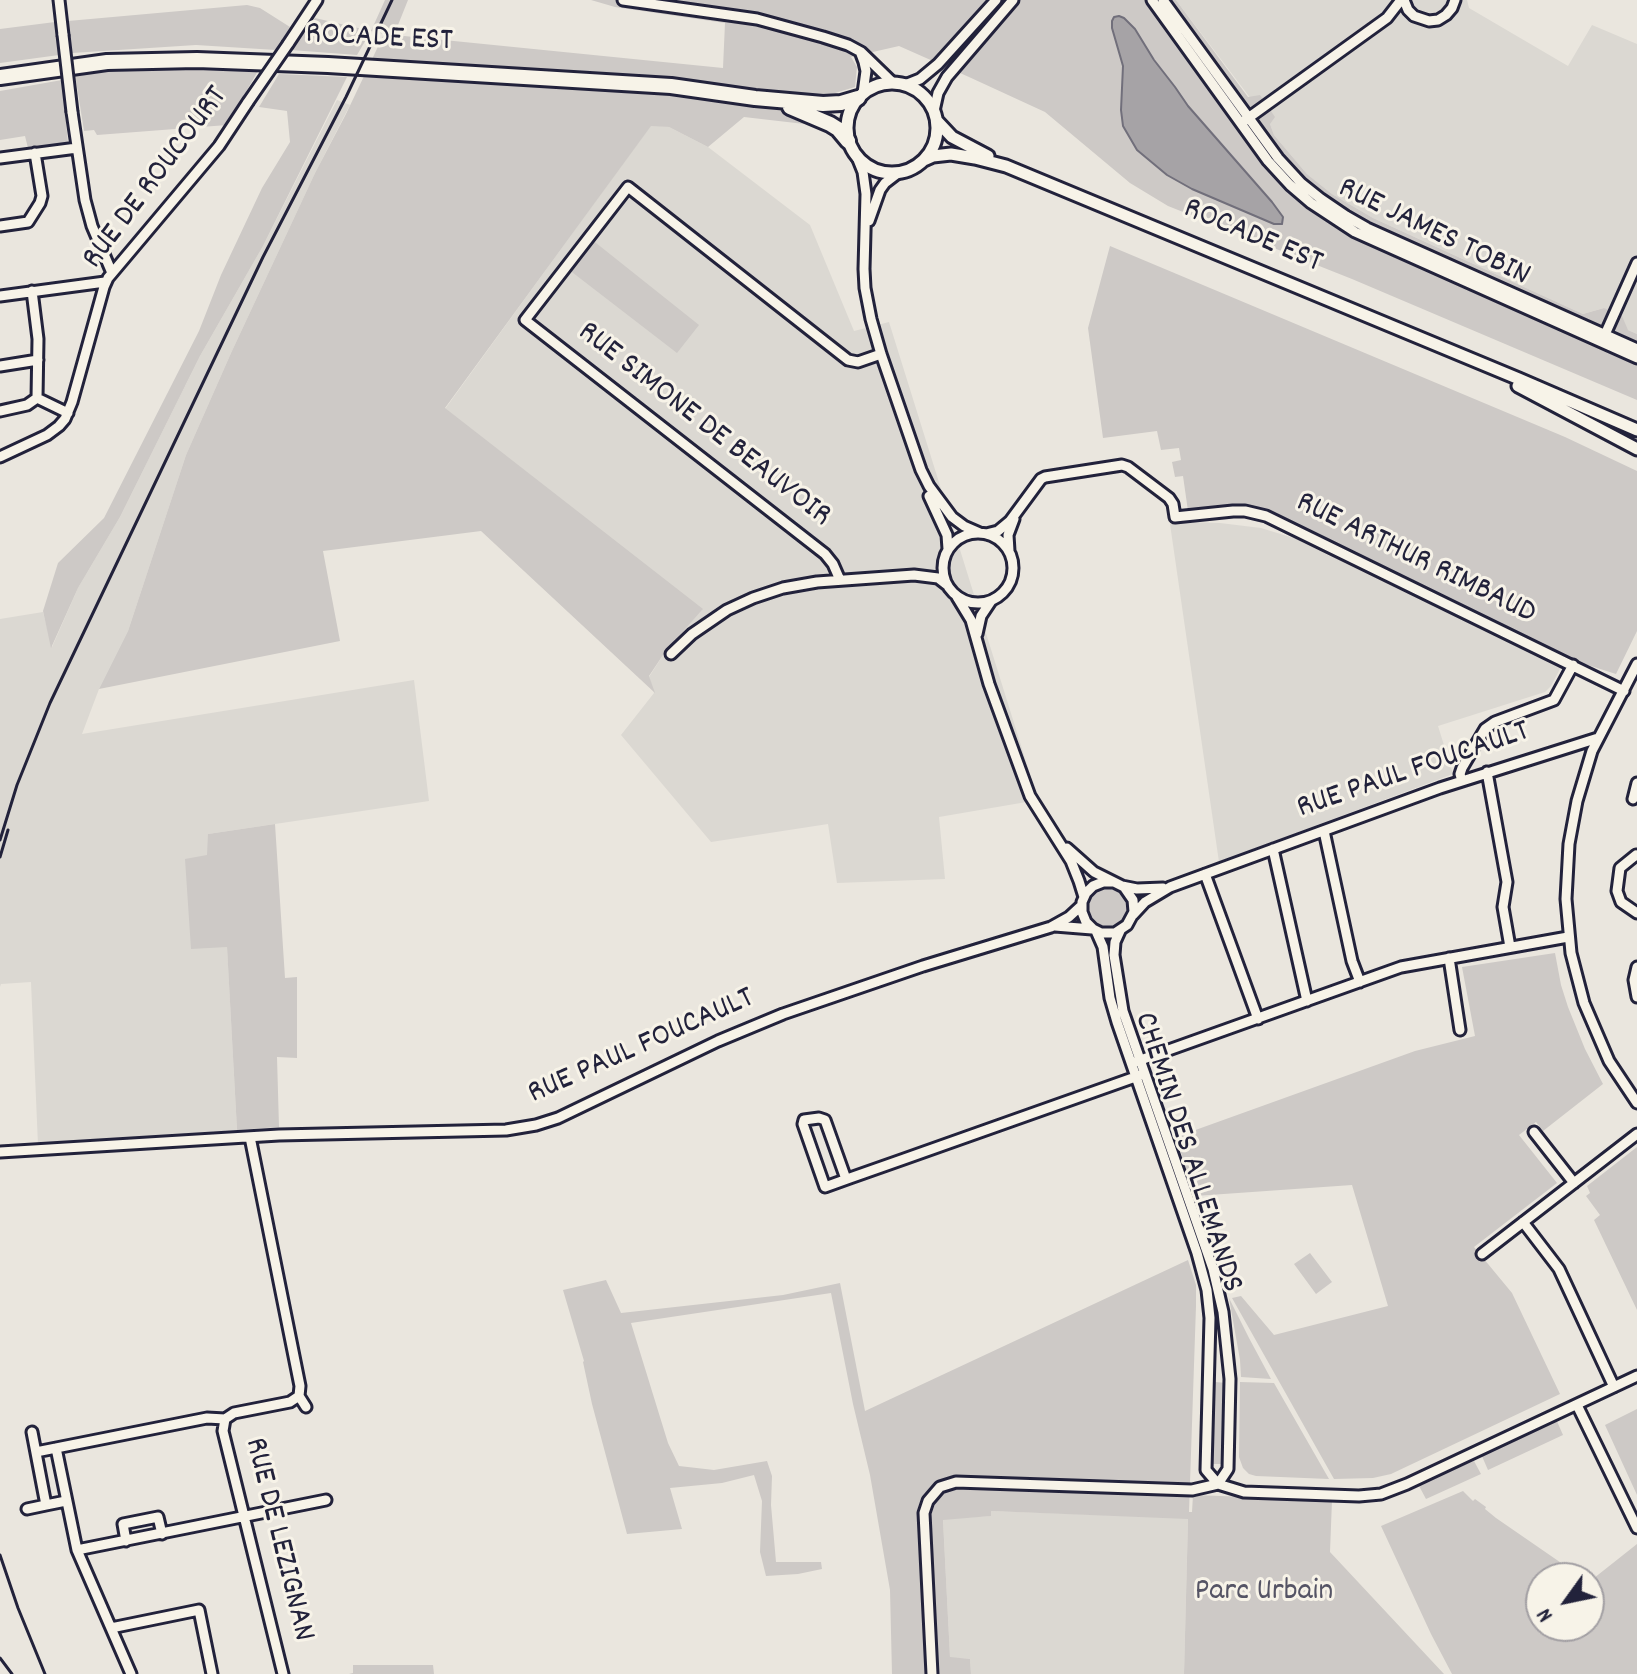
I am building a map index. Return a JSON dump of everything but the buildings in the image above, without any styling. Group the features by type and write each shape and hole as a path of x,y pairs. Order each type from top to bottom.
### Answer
{"highway":[{"name":"ROCADE EST","path":"1,77 107,62 197,60 643,84 828,105 860,96"},
{"name":"ROCADE EST","path":"755,98 825,121 838,129 848,141"}],"main road":[{"path":"899,84 923,94 935,116 937,130 934,144 924,160 912,169 898,173 877,171 857,157 848,141 847,118 860,96 877,85 899,84"},
{"name":"ROCADE EST","path":"935,116 952,137 1006,166 1637,430"},
{"name":"ROCADE EST","path":"924,160 951,154 1006,166"},
{"name":"ROCADE EST","path":"1476,361 1637,449"}],"street":[{"path":"59,0 83,188 92,226 112,273"},
{"name":"RUE DE ROUCOURT","path":"68,413 105,282 219,146 317,0"},
{"path":"623,0 757,19 823,37 856,49 885,76 899,84 920,79 938,64 996,0"},
{"path":"935,116 936,98 947,77 1013,0"},
{"name":"RUE JAMES TOBIN","path":"1152,0 1245,120"},
{"name":"RUE JAMES TOBIN","path":"1163,0 1274,167 1311,203 1342,224 1603,338 1637,349"},
{"path":"1245,120 1387,18 1402,0 1417,18"},
{"path":"1387,18 1396,16 1429,21 1442,18 1450,12 1455,0"},
{"path":"856,49 866,66 860,96"},
{"path":"0,158 77,148"},
{"path":"0,226 28,222 40,203 42,196 35,153"},
{"path":"857,157 865,182 864,269 871,319 926,488 947,535 942,569 947,585"},
{"path":"866,236 876,197 885,183 898,173"},
{"name":"RUE SIMONE DE BEAUVOIR","path":"840,580 825,554 525,320 628,187 848,360 858,362 881,354"},
{"path":"1603,338 1637,263"},
{"path":"0,296 105,282"},
{"path":"32,291 38,339 37,398"},
{"name":"RUE JAMES TOBIN","path":"1603,338 1637,358"},
{"path":"0,366 38,360"},
{"path":"0,457 47,435 59,426 68,413 37,398"},
{"path":"0,411 27,405 37,398"},
{"name":"RUE ARTHUR RIMBAUD","path":"1018,512 1045,477 1122,465 1169,498 1175,517 1233,511 1266,516 1624,691"},
{"path":"921,470 952,517 964,526 1001,542 1011,556"},
{"path":"914,575 936,565 955,541 964,535 998,531 1018,512"},
{"path":"977,646 979,621 991,601 1009,583 1013,567 1008,535 1018,512"},
{"path":"671,654 709,622 753,598 783,588 914,575 938,578 957,597 969,616 989,684 1030,796 1074,867 1083,901 1083,917 1094,930 1108,934 1120,931 1133,915 1133,900 1128,891 1086,866 1057,838"},
{"path":"957,597 971,602 991,601"},
{"path":"1637,664 1592,751 1577,801 1566,885 1568,937 1576,979 1609,1061 1637,1103"},
{"path":"1462,781 1462,768 1485,729 1495,722 1554,700 1573,665"},
{"name":"RUE PAUL FOUCAULT","path":"1133,915 1150,899 1170,887 1487,772 1598,738"},
{"path":"1487,772 1507,882 1503,907 1510,947"},
{"path":"1633,799 1637,783"},
{"path":"1324,831 1352,961 1360,982"},
{"path":"1273,849 1307,1001"},
{"path":"1637,856 1620,868 1617,891 1621,902 1637,913"},
{"path":"1205,874 1258,1019"},
{"path":"1083,901 1095,885 1105,882 1118,884"},
{"name":"RUE PAUL FOUCAULT","path":"1118,884 1142,889 1170,887"},
{"name":"RUE PAUL FOUCAULT","path":"0,1152 250,1137 506,1130 536,1125 558,1118 700,1049 783,1014 883,979 1051,927 1069,917 1083,901"},
{"name":"RUE PAUL FOUCAULT","path":"1051,927 1094,930"},
{"name":"CHEMIN DES ALLEMANDS","path":"1094,930 1103,947 1112,1006 1135,1062 1213,1269 1223,1312 1230,1379 1228,1469 1218,1484 1206,1470 1210,1318 1207,1290 1140,1076"},
{"name":"CHEMIN DES ALLEMANDS","path":"1120,931 1114,950 1119,996 1135,1062"},
{"path":"1135,1062 1407,965 1568,937"},
{"path":"1449,958 1460,1030"},
{"path":"1637,967 1634,980 1637,997"},
{"path":"846,1179 825,1120 804,1120 825,1187 1140,1076"},
{"path":"1534,1132 1574,1183"},
{"path":"1482,1254 1637,1134"},
{"path":"250,1137 300,1386 299,1396 306,1407"},
{"path":"1523,1222 1559,1269 1614,1387"},
{"path":"932,1674 924,1513 928,1501 940,1487 956,1482 1192,1490 1218,1484 1244,1492 1375,1495 1396,1489 1637,1376"},
{"path":"36,1452 207,1418 225,1419 234,1413 290,1402 299,1396"},
{"path":"1577,1405 1637,1528"},
{"name":"RUE DE LEZIGNAN","path":"225,1419 223,1431 283,1674"},
{"path":"32,1432 46,1505"},
{"path":"56,1448 77,1550 131,1674"},
{"path":"77,1550 326,1500"},
{"path":"27,1509 66,1501"},
{"path":"126,1541 123,1524 158,1517 162,1534"},
{"path":"111,1628 199,1610 212,1674"}],"shaded area":[{"path":"1176,0 1467,0 1469,8 1568,66 1592,25 1637,44 1637,334 1628,330 1604,308 1583,314 1373,218 1332,194 1307,174 1274,135 1270,124"},
{"path":"1119,16 1135,29 1188,106 1272,202 1283,217 1282,224 1274,224 1192,189 1167,175 1137,150 1123,126 1123,66 1112,28 1114,17"},
{"path":"337,100 350,105 315,173 186,455 128,631 99,689 82,734 414,680 429,801 208,834 208,855 227,946 237,1130 38,1145 31,982 1,984 0,987 0,619 43,612 52,647 78,588 120,517 200,356 263,246"},
{"path":"651,125 669,127 708,147 810,225 854,331 889,322 1038,800 939,817 945,879 837,883 828,824 711,842 621,735 654,693 649,677 665,652 702,610 445,409"},
{"path":"1187,522 1261,528 1300,540 1561,667 1545,692 1438,726 1453,774 1219,862 1170,524"},
{"path":"991,1511 1188,1518 1184,1674 971,1674 970,1659 950,1658 943,1519 990,1516"}],"green space":[{"path":"385,0 408,0 394,35 723,68 725,23 615,7 591,0 1176,0 1248,97 1260,95 1275,117 1270,124 1274,135 1307,174 1332,194 1373,218 1583,314 1604,308 1622,316 1628,330 1637,334 1637,400 1352,279 1168,206 1130,183 1045,112 899,46 851,57 857,67 855,87 825,96 813,125 744,117 708,147 669,127 651,126 445,408 703,609 665,652 649,676 655,693 481,531 323,551 340,641 99,689 128,631 186,455 315,173 384,34 371,31"},
{"path":"247,5 260,8 290,27 276,50 196,45 72,53 68,21"},
{"path":"315,18 371,31 357,55 291,50"},
{"path":"55,22 59,55 0,63 0,29"},
{"path":"160,69 259,69 227,125 97,135 94,130 84,131 75,74"},
{"path":"279,74 347,77 263,246 200,356 120,517 78,588 51,648 43,611 58,563 104,518 199,331 221,275 262,188 290,142 287,111 259,107"},
{"path":"62,80 68,143 28,148 25,136 0,140 0,91"},
{"path":"591,239 699,325 677,353 568,269"},
{"path":"1110,246 1565,437 1637,471 1637,631 1616,674 1572,660 1273,515 1251,508 1228,506 1188,511 1183,476 1175,477 1172,462 1181,460 1179,448 1161,450 1157,431 1103,438 1088,328"},
{"path":"275,824 285,978 297,977 297,1058 277,1057 279,1127 237,1130 227,947 191,949 185,859 207,855 208,834"},
{"path":"1108,888 1122,894 1128,908 1122,922 1108,928 1094,922 1088,908 1094,894"},
{"path":"1555,953 1568,1007 1603,1084 1543,1131 1536,1122 1519,1135 1557,1183 1474,1247 1512,1293 1560,1394 1391,1474 1373,1478 1334,1479 1232,1298 1241,1296 1274,1335 1388,1306 1352,1185 1195,1196 1176,1137 1415,1051 1475,1036 1462,967"},
{"path":"1637,1147 1637,1310 1594,1220 1600,1215 1586,1196 1590,1193 1587,1186"},
{"path":"1310,1253 1332,1282 1316,1294 1294,1264"},
{"name":"Parc Urbain","path":"1188,1260 1196,1285 1189,1512 1192,1512 1193,1495 1332,1500 1330,1552 1444,1674 1184,1674 1188,1519 991,1511 991,1516 943,1520 950,1657 970,1659 971,1674 892,1674 890,1590 870,1475 831,1293 631,1323 668,1443 679,1466 714,1470 767,1461 772,1476 776,1562 821,1562 822,1569 766,1576 760,1552 762,1501 754,1475 722,1483 670,1488 682,1529 627,1534 563,1290 606,1280 621,1313 783,1295 840,1283 865,1411"},
{"path":"1229,1298 1249,1338 1271,1379 1241,1377"},
{"path":"1215,1382 1227,1383 1224,1464 1212,1464"},
{"path":"1240,1382 1274,1383 1329,1479 1256,1476 1243,1468 1239,1457"},
{"path":"1637,1409 1637,1495 1605,1425"},
{"path":"1556,1419 1563,1435 1488,1470 1481,1454"},
{"path":"1474,1461 1481,1474 1426,1499 1418,1484"},
{"path":"1463,1491 1560,1562 1525,1562 1525,1642 1605,1642 1605,1569 1637,1544 1637,1674 1452,1674 1381,1526"},
{"path":"353,1665 433,1665 434,1674 349,1674 353,1673"}],"railway":[{"path":"0,840 17,785 50,703 263,257 346,97 392,0"},
{"path":"0,857 8,830"},
{"path":"0,1555 45,1674"},
{"path":"0,1658 12,1674"}]}
